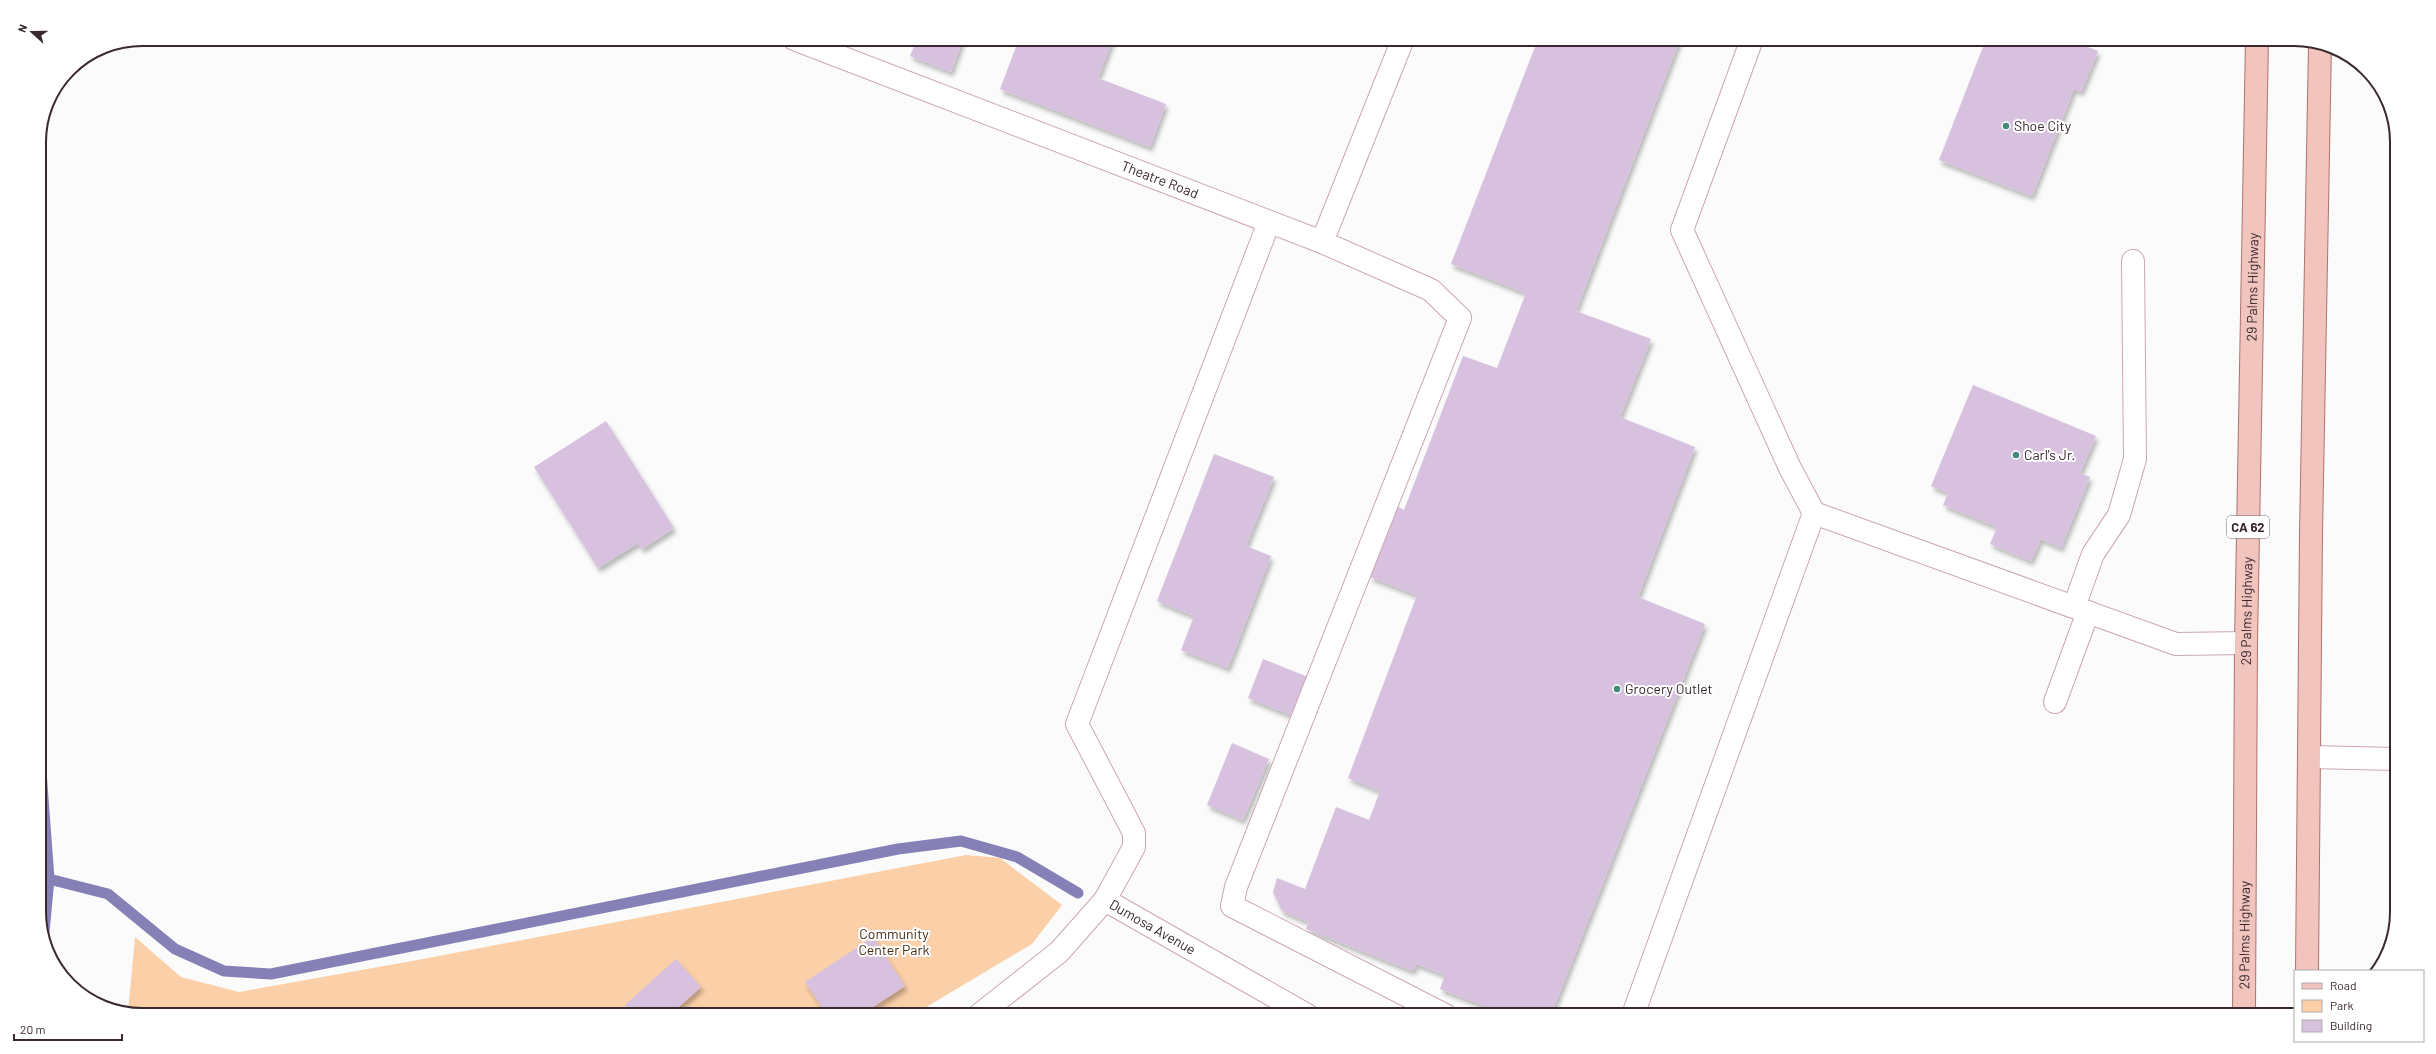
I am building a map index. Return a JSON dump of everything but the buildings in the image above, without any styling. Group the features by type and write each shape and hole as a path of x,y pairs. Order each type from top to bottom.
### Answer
{"main road":[{"name":"29 Palms Highway","path":"2244,1008 2246,643 2257,46"},
{"path":"2307,970 2320,50"}],"street":[{"name":"Theatre Road","path":"812,46 1322,242 1431,290 1460,318 1236,887 1232,906 1431,1008"},
{"path":"1322,242 1400,46"},
{"path":"1749,46 1682,230 1790,468 1814,513 2176,644 2246,643"},
{"path":"1105,900 1134,847 1134,833 1077,724 1269,222"},
{"path":"2055,702 2081,610 2093,554 2118,514 2135,459 2133,261"},
{"path":"1636,1008 1814,513"},
{"path":"2309,757 2390,759"},
{"name":"Dumosa Avenue","path":"988,1008 1059,952 1105,900 1295,1008"}],"green space":[{"name":"Community Center Park","path":"966,855 1000,858 1062,905 1032,944 925,1008 128,1007 135,937 181,977 239,992 423,959"}],"waterway":[{"path":"46,838 49,879 46,911"},
{"path":"49,879 108,894 175,949 224,971 271,974 898,849 961,841 1017,857 1078,893"}],"place":[{"name":"Shoe City","path":"2006,126"},
{"name":"Carl's Jr.","path":"2016,455"},
{"name":"Grocery Outlet","path":"1617,689"}]}
